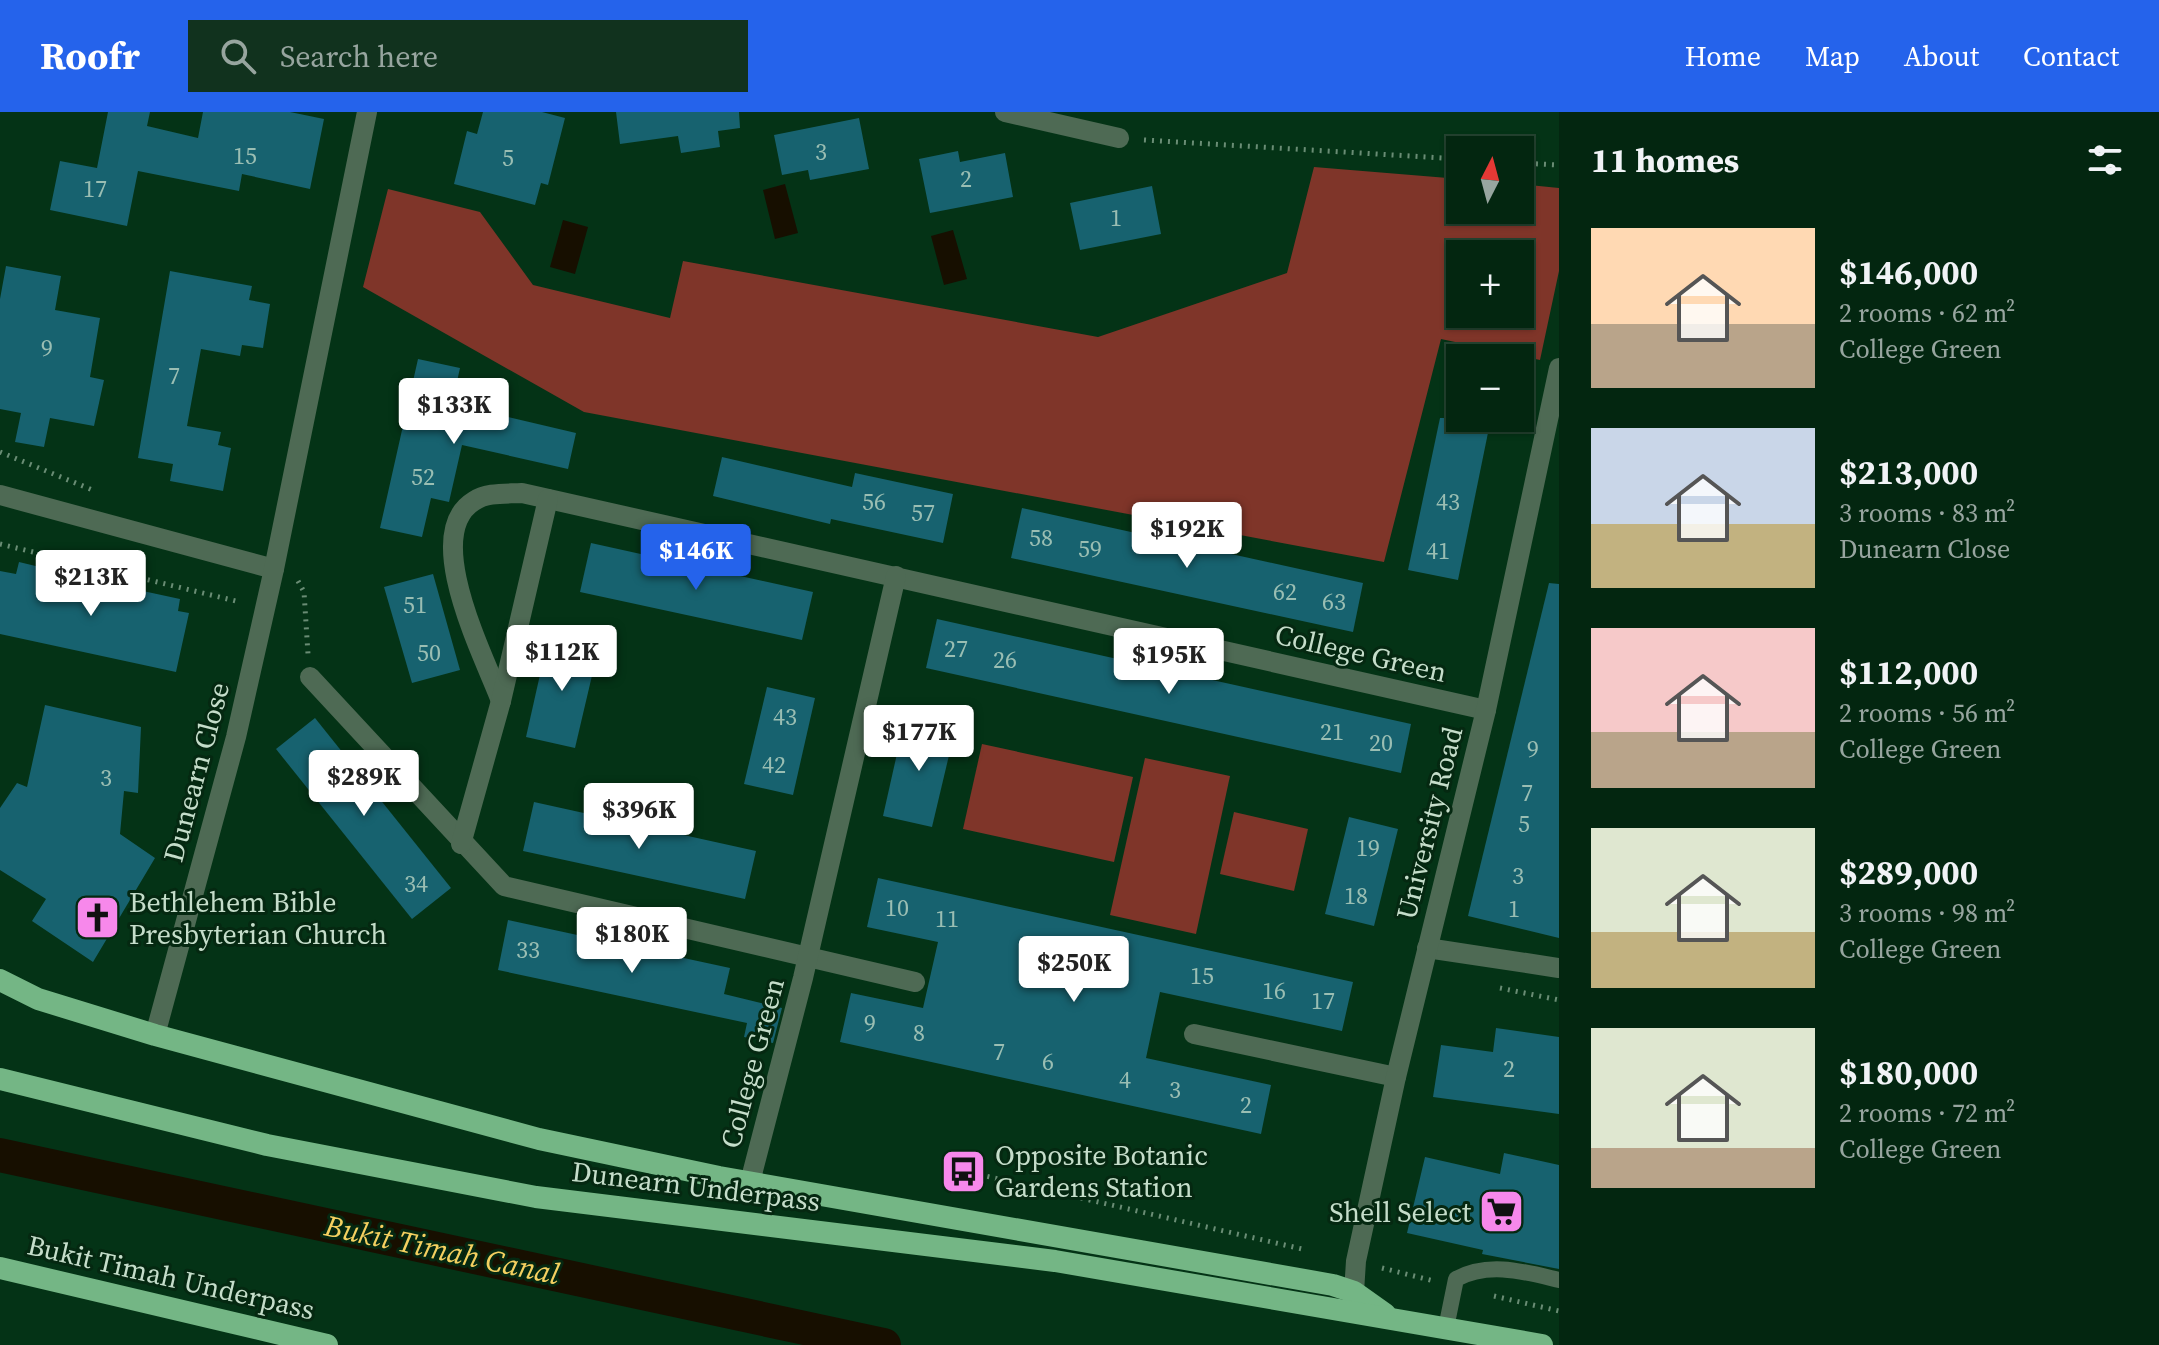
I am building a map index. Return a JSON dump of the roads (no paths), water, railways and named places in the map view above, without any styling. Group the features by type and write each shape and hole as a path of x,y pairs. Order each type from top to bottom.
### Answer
{"highway":[{"path":"0,980 38,999 155,1035 539,1139 750,1182 1344,1288 1390,1318"},
{"name":"Dunearn Underpass","path":"0,1079 267,1145 536,1197 1055,1261 1542,1345"},
{"name":"Bukit Timah Underpass","path":"0,1268 327,1345"}],"street":[{"name":"Dunearn Close","path":"155,1035 236,737 274,569 366,112"},
{"path":"1005,112 1119,138"},
{"name":"University Road","path":"1344,1288 1356,1261 1396,1077 1486,710 1559,368"},
{"name":"College Green","path":"501,701 459,591 451,554 462,513 481,496 522,493 1486,710"},
{"path":"0,495 274,569"},
{"path":"461,844 501,701 548,499"},
{"name":"College Green","path":"750,1182 807,959 896,576"},
{"name":"College Green","path":"310,677 461,844 504,886 915,982"},
{"path":"1427,948 1559,968"},
{"path":"1194,1034 1396,1077"}],"lane":[{"path":"1446,1328 1456,1279 1470,1272 1513,1265 1559,1280"}],"waterway":[{"name":"Bukit Timah Canal","path":"0,1155 884,1345"}],"place":[{"name":"Bethlehem Bible Presbyterian Church","path":"98,918"},
{"name":"Opposite Botanic Gardens Station","path":"964,1171"},
{"name":"Shell Select","path":"1502,1212"}]}
